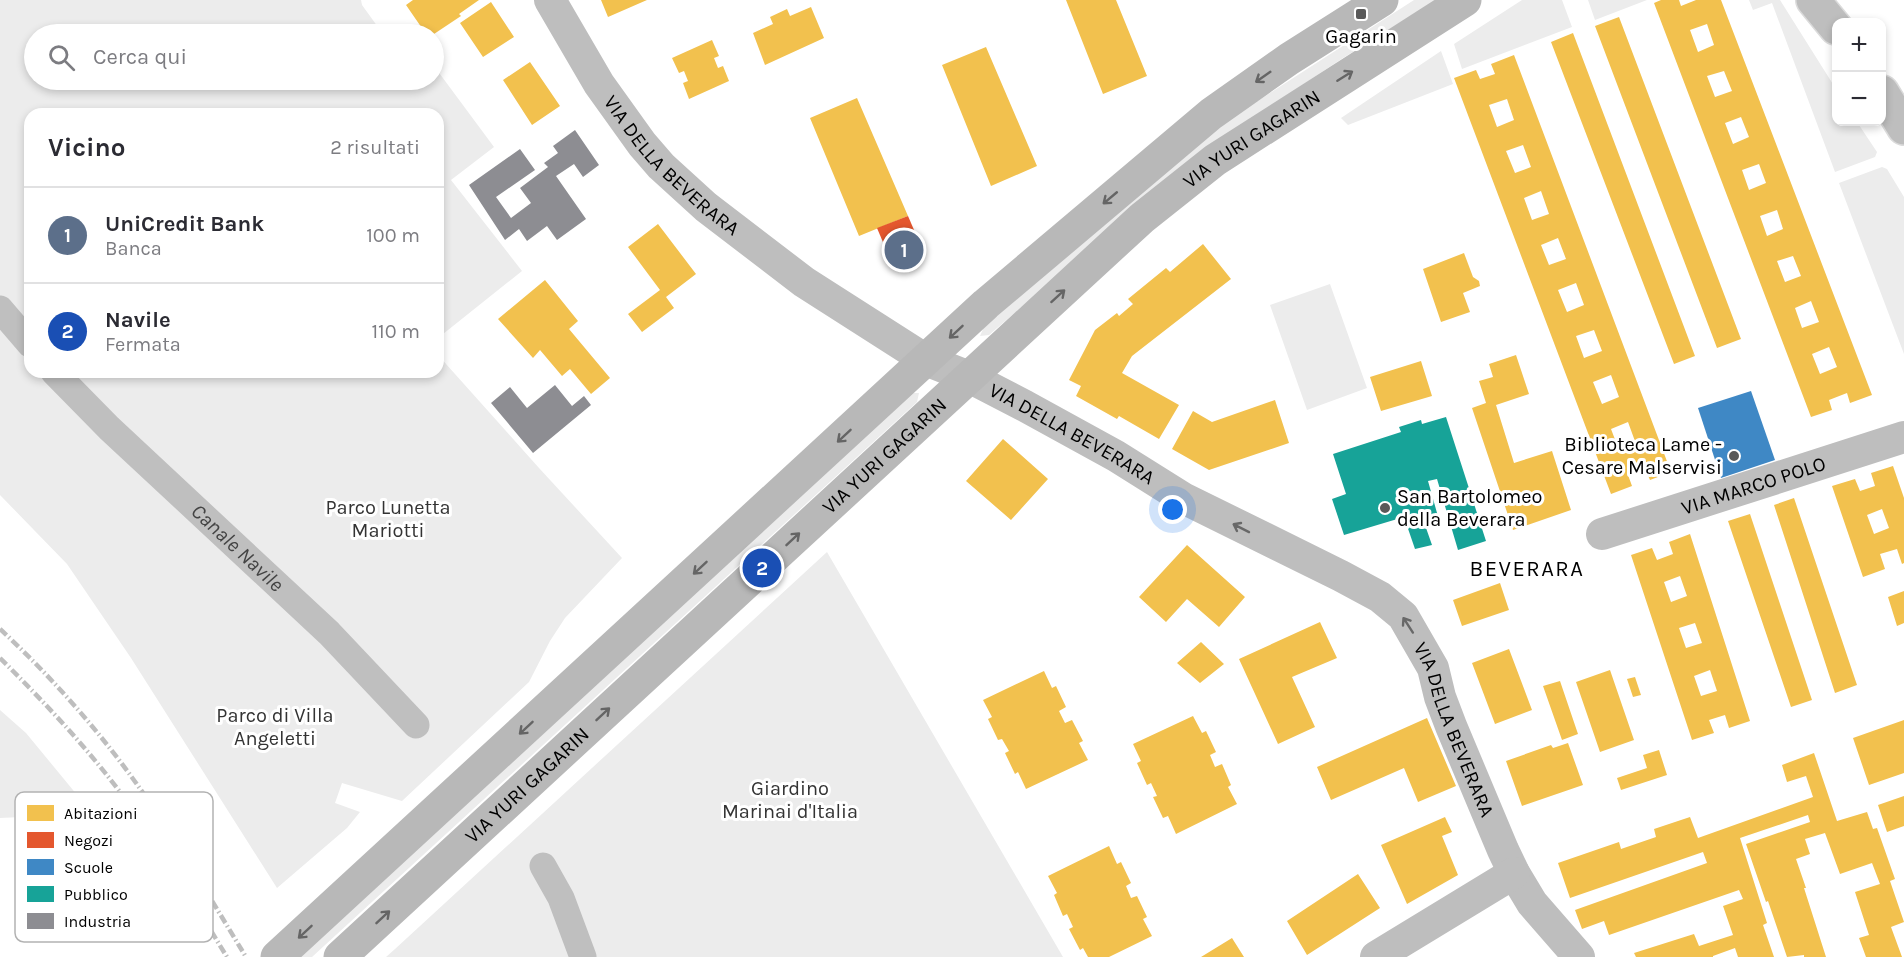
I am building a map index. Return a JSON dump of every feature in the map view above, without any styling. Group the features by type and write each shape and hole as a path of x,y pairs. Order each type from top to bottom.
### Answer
{"main road":[{"name":"VIA YURI GAGARIN","path":"277,957 986,304 1211,114 1289,59 1382,0"},
{"name":"VIA YURI GAGARIN","path":"340,957 1142,218 1215,160 1465,0"},
{"path":"1813,0 1832,23"},
{"path":"1833,0 1841,18"},
{"path":"1886,100 1904,128"}],"street":[{"name":"VIA DELLA BEVERARA","path":"550,0 599,84 642,144 674,179 706,207 804,282 926,360 969,377 1116,456 1183,498 1341,576 1380,597 1403,616 1433,668 1440,697 1483,804 1514,873 1532,903 1579,957"},
{"name":"VIA MARCO POLO","path":"1602,534 1904,437"},
{"path":"1376,957 1514,873"}],"green space":[{"path":"0,0 361,0 376,24 24,24 24,90 444,90 444,80 494,147 451,180 522,271 444,333 444,108 24,108 24,378 444,378 444,362 622,558 565,618 529,682 402,801 342,783 335,803 360,812 347,828 277,888 131,658 67,564 0,495"},
{"path":"1414,0 1436,0 1207,148 989,335 980,336 984,327 1205,135"},
{"path":"1522,0 1562,0 1572,27 1462,69 1454,44"},
{"path":"1588,0 1647,0 1595,20"},
{"path":"1749,0 1780,0 1832,83 1832,126 1860,126 1877,152 1875,157 1835,172 1772,3 1753,10"},
{"path":"1441,51 1453,84 1348,125 1341,118"},
{"path":"1882,167 1887,169 1904,197 1904,354 1839,183"},
{"path":"1330,284 1367,388 1307,410 1270,305"},
{"path":"910,393 919,393 917,402 312,957 295,957"},
{"name":"Giardino Marinai d'Italia","path":"827,552 1063,957 386,957 395,949"},
{"path":"0,710 26,733 75,792 15,792 15,817 0,818"}],"building: Abitazioni":[{"path":"413,0 479,0 444,27 444,24 419,24 406,5"},
{"path":"601,0 647,0 608,17"},
{"path":"1066,0 1116,0 1147,76 1103,94"},
{"path":"1661,0 1679,0 1681,6 1696,0 1721,0 1872,395 1850,403 1847,393 1829,400 1832,410 1811,417 1654,3","holes":["1707,24 1714,45 1698,52 1690,30","1724,71 1732,91 1715,97 1707,76","1741,117 1749,137 1733,144 1725,123","1759,164 1766,183 1749,190 1742,170","1777,210 1783,229 1767,236 1760,216","1793,256 1801,276 1785,282 1777,261","1811,301 1819,322 1802,328 1795,308","1829,347 1837,367 1820,374 1812,354"]},
{"path":"491,2 514,37 483,57 460,23"},
{"path":"811,7 824,38 765,65 753,33 773,24 770,17 787,9 790,16"},
{"path":"1619,17 1741,339 1717,348 1595,26"},
{"path":"1573,33 1695,356 1674,364 1551,42"},
{"path":"712,40 719,56 714,58 718,68 723,66 729,81 689,99 683,83 688,81 684,71 679,73 672,58"},
{"path":"986,47 1037,166 991,186 942,65"},
{"path":"1514,55 1671,472 1650,480 1645,469 1628,475 1632,486 1611,494 1454,78 1476,70 1480,79 1495,74 1491,64","holes":["1507,99 1514,120 1497,127 1489,105","1523,145 1531,167 1515,173 1506,151","1541,191 1549,214 1532,220 1524,198","1558,238 1566,259 1549,265 1541,245","1576,283 1584,305 1567,312 1558,290","1594,330 1602,351 1584,358 1576,336","1611,375 1619,397 1602,404 1593,382","1628,422 1636,444 1619,450 1611,429"]},
{"path":"530,62 560,106 532,125 503,80"},
{"path":"857,98 908,216 859,236 810,118"},
{"path":"658,224 696,274 666,297 674,308 642,332 628,314 660,290 628,247"},
{"path":"1203,244 1231,279 1132,356 1122,373 1179,405 1159,439 1119,416 1117,419 1076,396 1081,386 1069,380 1095,330 1117,313 1119,316 1133,304 1128,299 1166,268 1170,272"},
{"path":"1464,253 1473,277 1479,281 1480,286 1463,293 1470,312 1441,322 1423,269"},
{"path":"545,280 578,321 569,329 610,378 591,394 570,369 562,376 540,350 533,358 498,319"},
{"path":"1516,355 1529,394 1496,405 1514,463 1552,451 1571,510 1513,530 1472,408 1486,403 1479,381 1493,377 1489,364"},
{"path":"1421,361 1432,396 1381,411 1370,377"},
{"path":"1275,400 1289,443 1209,470 1172,449 1193,411 1212,422"},
{"path":"1003,439 1048,479 1011,520 966,481"},
{"path":"1893,466 1904,498 1904,563 1902,564 1897,549 1880,554 1885,569 1863,577 1832,486 1855,479 1860,491 1875,486 1871,473","holes":["1882,509 1889,528 1874,534 1867,515"]},
{"path":"1794,498 1857,685 1835,693 1774,505"},
{"path":"1750,514 1812,700 1791,707 1728,521"},
{"path":"1690,534 1750,721 1729,728 1725,715 1709,720 1714,733 1692,740 1631,555 1652,548 1657,560 1673,554 1669,542","holes":["1680,576 1687,596 1671,602 1664,582","1695,623 1702,643 1686,648 1679,628","1710,670 1717,691 1701,696 1694,676"]},
{"path":"1187,545 1245,597 1219,627 1187,599 1166,622 1139,597"},
{"path":"1500,583 1509,610 1462,626 1453,600"},
{"path":"1904,591 1904,623 1897,626 1888,597"},
{"path":"1320,622 1337,658 1292,677 1315,727 1278,744 1239,659"},
{"path":"1201,642 1224,664 1200,683 1177,663"},
{"path":"1509,649 1532,710 1495,724 1472,663"},
{"path":"1610,670 1634,740 1600,752 1576,682"},
{"path":"1044,671 1052,688 1056,686 1066,707 1059,711 1065,723 1072,720 1083,741 1079,743 1088,760 1026,789 1018,772 1015,774 1005,753 1009,751 1002,739 998,740 988,719 992,717 983,700"},
{"path":"1635,677 1641,695 1633,697 1627,679"},
{"path":"1560,681 1578,734 1562,740 1543,686"},
{"path":"1193,716 1202,733 1206,731 1216,752 1210,755 1215,767 1222,764 1231,785 1228,787 1237,804 1176,834 1168,816 1163,818 1153,797 1157,796 1151,783 1147,785 1137,763 1141,761 1133,744"},
{"path":"1427,718 1456,786 1418,802 1404,768 1331,800 1317,767"},
{"path":"1904,720 1904,773 1869,785 1853,738"},
{"path":"1568,743 1583,785 1522,806 1506,761 1551,745 1553,748"},
{"path":"1659,750 1667,775 1621,790 1617,778 1647,768 1643,755"},
{"path":"1814,753 1837,821 1867,812 1873,829 1877,828 1895,879 1890,881 1904,922 1891,927 1902,957 1866,957 1859,938 1869,935 1855,892 1880,884 1872,863 1840,874 1825,833 1805,839 1810,854 1796,859 1826,957 1804,957 1804,955 1787,957 1746,844 1810,822 1808,815 1740,838 1767,923 1763,925 1774,957 1738,957 1735,948 1713,957 1636,957 1634,953 1694,934 1699,946 1733,935 1723,906 1743,899 1739,890 1609,935 1604,921 1582,929 1575,910 1707,863 1703,852 1570,898 1558,863 1619,842 1621,849 1656,837 1654,829 1690,817 1698,838 1813,797 1806,776 1787,782 1782,765"},
{"path":"1904,796 1904,826 1887,832 1878,805"},
{"path":"1445,817 1452,832 1442,836 1458,875 1407,904 1381,845"},
{"path":"1109,846 1117,864 1121,862 1131,883 1126,886 1131,898 1137,896 1147,917 1143,919 1152,936 1109,957 1088,957 1083,948 1080,950 1069,929 1073,927 1067,914 1063,916 1054,895 1057,893 1048,876"},
{"path":"1358,874 1380,908 1307,955 1287,921"},
{"path":"1232,938 1244,957 1201,957"}],"building: Negozi":[{"path":"908,216 924,253 893,266 877,228"}],"building: Scuole":[{"path":"1751,391 1775,460 1721,478 1698,408"}],"building: Pubblico":[{"path":"1446,417 1486,541 1458,550 1437,479 1428,481 1439,520 1425,525 1432,545 1415,549 1404,517 1344,535 1332,499 1346,494 1333,454 1401,432 1399,427 1421,420 1422,424"}],"building: Industria":[{"path":"575,130 599,165 583,177 574,164 556,176 586,219 557,240 547,226 527,241 519,229 505,240 469,185 520,149 535,170 496,197 511,218 531,203 520,188 548,167 544,163 558,153 553,146"},
{"path":"555,385 572,406 584,396 591,405 533,453 491,403 510,387 527,408"}],"waterway":[{"name":"Canale Navile","path":"0,309 24,337"},
{"name":"Canale Navile","path":"60,378 109,428 329,633 416,725"},
{"name":"Canale Navile","path":"543,866 561,898 583,957"}],"railway":[{"path":"0,629 61,691 100,736 142,792"},
{"path":"0,658 61,721 120,792"},
{"path":"213,902 246,957"},
{"path":"213,934 227,957"}],"place":[{"name":"Gagarin","path":"1361,14"},
{"name":"UniCredit Bank","path":"904,250"},
{"name":"Biblioteca Lame - Cesare Malservisi","path":"1734,456"},
{"name":"San Bartolomeo della Beverara","path":"1385,508"},
{"name":"Navile","path":"762,568"}],"district":[{"name":"BEVERARA","path":"1527,569"}],"park label":[{"name":"Parco Lunetta Mariotti","path":"388,518"},
{"name":"Parco di Villa Angeletti","path":"275,726"}]}
